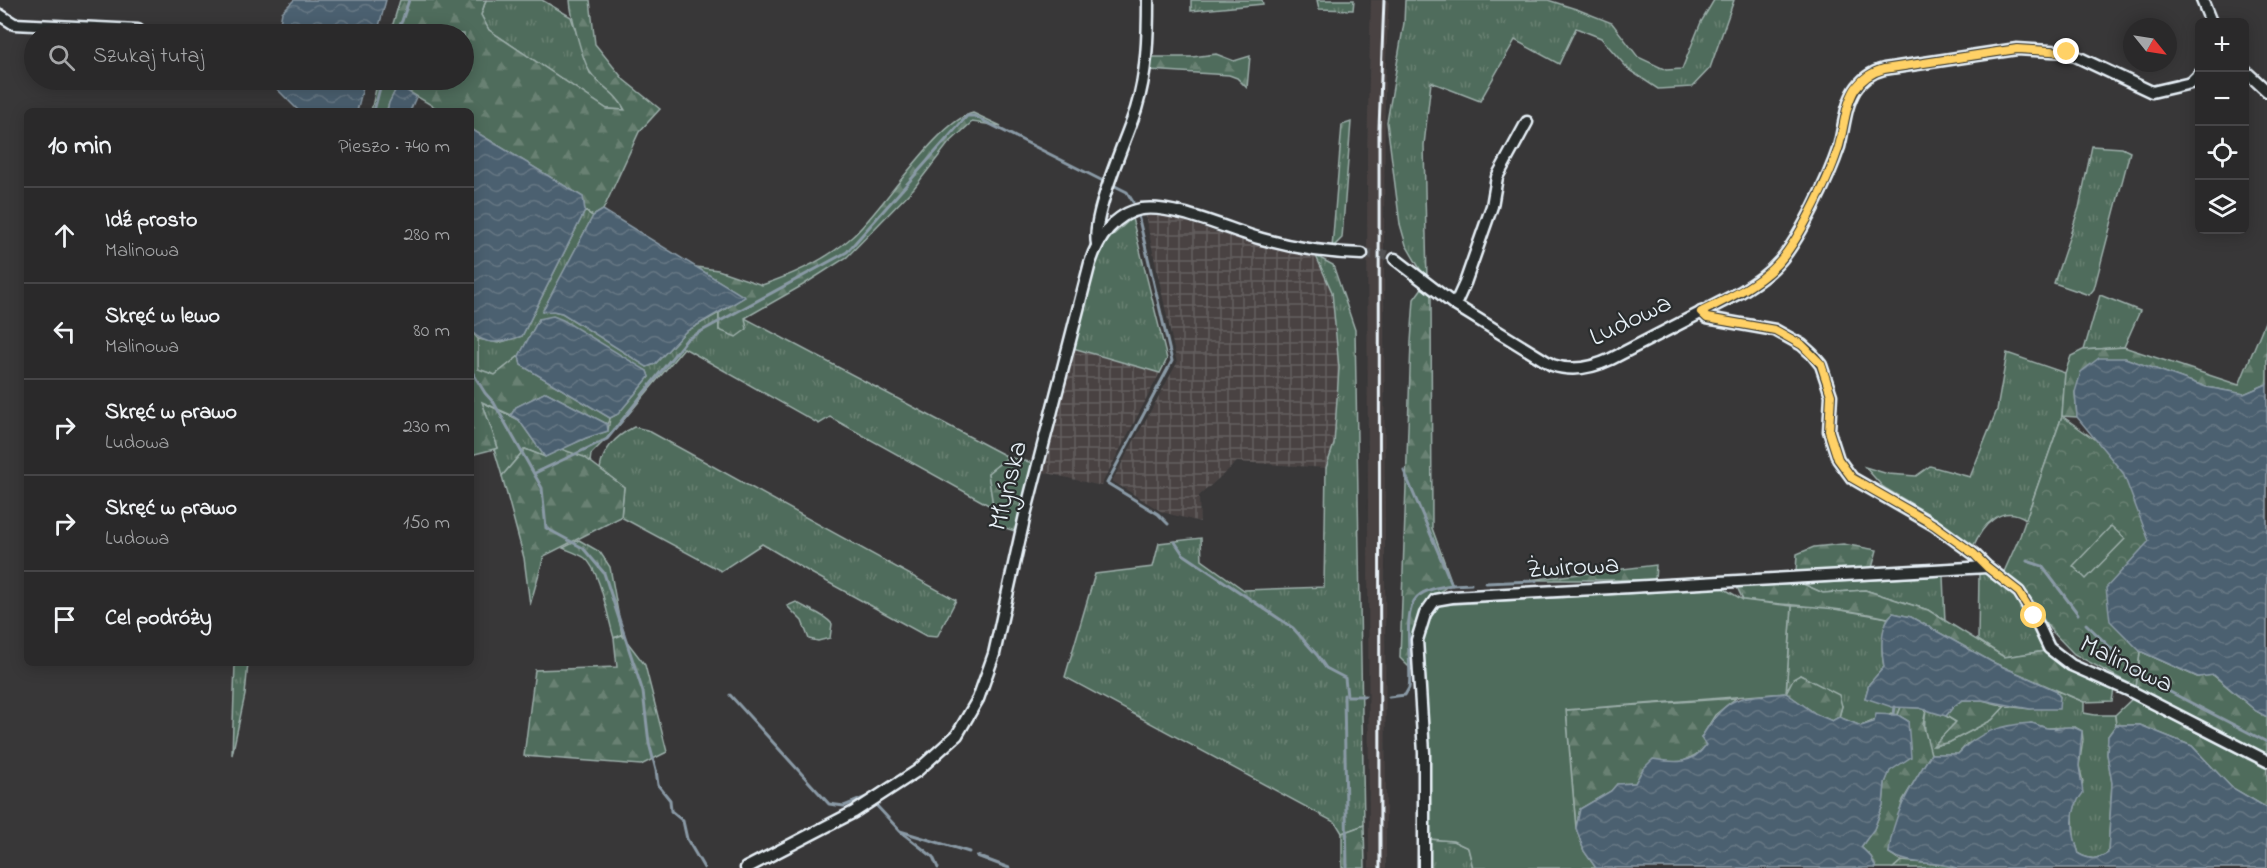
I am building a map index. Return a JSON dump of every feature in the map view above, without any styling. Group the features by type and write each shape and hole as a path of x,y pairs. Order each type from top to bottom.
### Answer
{"street":[{"name":"Młyńska","path":"746,868 751,863 854,812 917,771 957,735 978,699 994,654 1030,493 1090,263 1097,244 1095,236 1107,191 1136,109 1145,74 1148,0"},
{"path":"2202,0 2209,18"},
{"path":"0,15 14,24 24,24"},
{"name":"Ludowa","path":"1395,259 1455,305 1552,365 1570,369 1601,363 1760,279 1780,261 1790,248 1830,171 1839,146 1851,97 1862,81 1873,73 1884,69 2017,49 2067,52 2152,92 2191,83 2195,78"},
{"path":"2246,72 2267,91"},
{"path":"1455,305 1492,206 1497,177 1527,122"},
{"path":"1097,244 1111,225 1124,215 1149,208 1175,212 1278,243 1310,250 1362,255"},
{"name":"Malinowa","path":"1701,312 1707,318 1775,330 1802,345 1821,364 1831,395 1829,431 1838,459 1852,478 1934,525 1974,554 2019,592 2034,616 2049,648 2071,665 2130,691 2267,761"},
{"name":"Żwirowa","path":"1424,868 1424,753 1417,640 1425,614 1435,600 1452,597 1987,567"}],"shaded area":[{"path":"1371,0 1389,0 1385,81 1384,242 1386,868 1369,868 1367,154"},
{"path":"1145,215 1166,215 1222,234 1316,256 1332,292 1339,368 1334,444 1326,468 1237,462 1199,496 1200,522 1162,512 1112,481 1177,363"},
{"path":"1073,348 1160,373 1101,486 1039,471"}],"green space":[{"path":"400,0 486,0 481,15 489,30 607,109 625,110 617,98 590,72 580,48 570,0 590,0 595,44 624,80 660,109 639,132 603,210 593,216 585,211 583,197 474,131 474,108 436,108 406,90 474,90 474,24 393,24"},
{"path":"486,0 542,0 571,17 590,73 614,93 625,110 607,109 489,30 481,15"},
{"path":"1191,0 1262,0 1263,4 1191,11"},
{"path":"1317,0 1354,0 1353,10 1319,9"},
{"path":"1405,0 1548,0 1612,23 1638,57 1666,70 1682,69 1701,22 1714,0 1734,0 1710,68 1692,87 1658,89 1629,70 1601,38 1576,28 1559,64 1515,40 1480,101 1431,82 1424,145 1427,281 1406,245 1400,224 1387,122 1404,23"},
{"path":"1216,54 1234,61 1250,56 1247,88 1237,78 1229,75 1149,70 1149,57 1192,57"},
{"path":"376,90 396,90 388,108 372,108"},
{"path":"973,113 1001,126 972,122 948,144 914,188 847,257 745,318 747,329 736,337 719,330 719,313 744,297 696,267 718,270 762,285 821,259 842,245 864,225 910,168 943,132"},
{"path":"1351,122 1342,238 1332,248 1342,125"},
{"path":"2092,146 2122,148 2130,152 2094,289 2089,295 2054,283 2079,208"},
{"path":"585,211 593,216 543,311 562,313 647,367 655,364 685,332 719,313 719,330 745,318 1008,457 988,473 994,508 830,417 819,424 684,348 616,429 591,454 590,462 561,449 608,431 610,418 618,414 649,377 647,371 539,319 519,356 495,375 478,369 478,339 498,343 522,336"},
{"path":"1132,218 1167,359 1160,373 1073,348 1101,246"},
{"path":"1316,256 1333,265 1355,330 1364,825 1342,833 1336,823 1065,677 1095,574 1153,567 1159,543 1201,538 1202,560 1244,590 1324,587 1326,468 1334,444 1339,368 1332,292"},
{"path":"1422,288 1431,295 1432,528 1452,583 1426,606 1417,621 1411,642 1413,671 1400,658 1411,342 1414,299"},
{"path":"2100,295 2140,311 2124,347 2084,350"},
{"path":"2267,317 2267,384 2244,394 2206,387 2125,358 2075,392 2077,417 2062,416 2065,373 2071,356 2083,350 2124,347 2239,385"},
{"path":"474,334 478,339 478,369 495,375 519,356 521,365 610,418 607,424 546,392 516,407 511,415 482,402 498,448 474,454"},
{"path":"2007,353 2065,373 2062,416 2026,519 2017,515 2001,515 1987,525 1973,547 1937,519 1883,487 1865,467 1888,474 1916,476 1930,466 1970,477 1997,410"},
{"path":"482,402 519,420 545,457 525,449 502,476 494,449 498,448"},
{"path":"2062,416 2094,439 2154,417 2198,677 2140,651 2136,687 2074,654 2050,629 2022,588 2003,574 2020,536"},
{"path":"634,427 647,430 956,600 937,637 926,636 762,544 721,571 621,517 624,487 600,469 604,455 611,444"},
{"path":"525,449 545,457 561,449 584,457 624,487 621,517 544,556 530,605 524,558 502,476"},
{"path":"1008,457 1034,463 1018,532 996,525 988,473"},
{"path":"2111,526 2125,539 2086,579 2073,566"},
{"path":"579,540 600,552 610,567 622,635 614,638 603,595 590,564 585,558 563,548"},
{"path":"1843,544 1877,550 1872,568 1796,573 1797,554 1814,547"},
{"path":"1656,565 1655,580 1529,580"},
{"path":"1986,573 2015,595 2030,617 2046,651 2004,657 1978,640 1979,574"},
{"path":"1943,576 1945,622 1928,610 1865,590 1823,593 1803,584"},
{"path":"1803,584 1823,593 1865,590 1928,610 2004,657 2046,651 2114,689 2112,701 2084,702 1992,662 1911,617 1893,613 1888,618 1834,609 1743,600 1737,587"},
{"path":"1723,588 1743,600 1792,606 1786,693 1566,710 1576,828 1584,851 1596,868 1473,868 1468,848 1453,841 1430,839 1429,753 1422,640 1429,616 1438,605"},
{"path":"796,602 820,614 832,624 830,638 818,641 809,639 802,621 787,606"},
{"path":"1792,606 1818,606 1888,618 1882,642 1884,667 1869,684 1865,698 1901,707 1898,715 1891,713 1861,726 1839,717 1842,706 1822,687 1800,675 1787,688 1786,693"},
{"path":"622,635 645,665 667,752 641,765 524,756 535,670 617,667 614,638"},
{"path":"2140,651 2197,677 2213,675 2256,711 2267,717 2267,758 2136,687"},
{"path":"235,666 248,666 245,695 232,755"},
{"path":"1800,675 1839,695 1842,706 1839,717 1832,721 1816,714 1786,693 1793,679"},
{"path":"2055,690 2084,702 2084,713 2115,715 2116,725 2108,736 2107,754 2112,783 2108,853 2097,858 2079,854 2074,838 2073,813 2083,782 2079,766 2082,731 2075,727 2047,728 2031,723 1967,744 1958,754 1931,754 1927,743 1926,710 1946,716 1956,722 1935,746 1950,742 1992,720 2005,706 2030,709 2060,697"},
{"path":"1736,698 1715,715 1701,738 1706,745 1700,751 1678,763 1643,769 1635,783 1617,784 1611,791 1580,809 1576,828 1566,710"},
{"path":"2132,699 2267,769 2267,808 2231,787 2192,746 2140,725 2116,725 2115,715"},
{"path":"1962,700 1982,700 2005,706 1992,720 1950,742 1933,746 1956,722 1946,716"},
{"path":"1901,707 1926,710 1923,724 1931,754 1903,800 1889,853 1901,861 1893,868 1876,868 1871,857 1861,847 1874,829 1883,805 1885,783 1908,721 1898,715"},
{"path":"1364,825 1365,868 1342,868 1342,833"},
{"path":"1430,839 1453,841 1468,848 1473,868 1428,868"},
{"path":"1901,861 1948,865 1957,868 1893,868"}],"water":[{"path":"294,0 386,0 380,24 280,24 282,12"},
{"path":"278,90 362,90 358,108 296,108"},
{"path":"396,90 406,90 416,97 411,108 388,108"},
{"path":"474,131 583,197 585,211 522,336 501,342 489,342 474,334"},
{"path":"603,210 745,297 685,332 655,364 647,367 562,313 542,312 593,216"},
{"path":"553,316 647,371 649,377 618,414 610,418 521,365 519,356 539,319"},
{"path":"2099,358 2125,358 2206,387 2244,394 2267,384 2267,717 2256,711 2214,675 2198,677 2140,651 2110,621 2106,588 2149,541 2123,473 2077,417 2075,392 2081,372"},
{"path":"546,392 607,424 608,431 586,438 545,457 519,420 511,415 516,407"},
{"path":"1893,613 1911,617 1992,662 2055,690 2060,697 2059,709 2030,709 1982,700 1962,700 1946,716 1919,708 1892,707 1865,698 1869,684 1884,667 1883,631 1888,618"},
{"path":"1786,693 1816,714 1832,721 1839,717 1861,726 1874,722 1876,714 1898,715 1908,721 1911,757 1890,771 1885,783 1883,805 1874,829 1861,847 1871,857 1876,868 1596,868 1584,851 1576,828 1580,809 1611,791 1617,784 1635,783 1643,769 1653,759 1676,762 1689,759 1701,752 1706,745 1701,738 1710,723 1735,700"},
{"path":"2031,723 2047,728 2069,727 2082,731 2079,766 2083,793 2073,814 2079,854 2094,858 2108,853 2112,783 2107,754 2108,736 2116,725 2140,725 2192,746 2231,787 2267,808 2267,868 1957,868 1914,862 1889,853 1898,813 1931,754 1958,754 1974,740 1991,731 2010,725"}],"waterway":[{"path":"400,24 409,0"},
{"path":"375,108 379,90"},
{"path":"535,473 607,439 687,339 847,252 967,116 974,116 1103,181"},
{"path":"1115,186 1127,192 1133,202"},
{"path":"1138,215 1172,361 1107,483 1158,514 1168,524"},
{"path":"474,375 494,403 542,488 546,528 583,548 604,573 643,692 649,743 658,785 670,800 671,811 683,821 687,839 704,868"},
{"path":"1389,697 1405,695 1409,688 1408,627 1412,605 1417,597 1425,592 1452,585 1404,471"},
{"path":"1175,542 1183,554 1293,628 1326,668 1345,678 1347,696 1365,696"},
{"path":"2027,561 2042,566 2078,614"},
{"path":"1486,583 1536,581"},
{"path":"1452,585 1471,584"},
{"path":"2086,624 2141,677 2267,742"},
{"path":"730,695 829,804 844,806 869,796"},
{"path":"1344,695 1347,868"},
{"path":"1894,714 1895,707"},
{"path":"876,805 900,831 969,852"},
{"path":"901,832 933,857 938,868"},
{"path":"977,856 1009,868"}],"tunnel":[{"path":"1362,254 1385,255 1395,259"}],"railway":[{"path":"1380,868 1379,128 1384,0"}],"route":[{"path":"2034,616 2019,592 1974,554 1934,525 1852,478 1838,459 1829,431 1831,395 1821,364 1812,354 1802,345 1775,330 1707,318 1701,312 1741,292 1760,279 1780,261 1790,248 1830,171 1839,146 1851,97 1858,85 1869,75 1878,70 2017,49 2067,52"}]}
